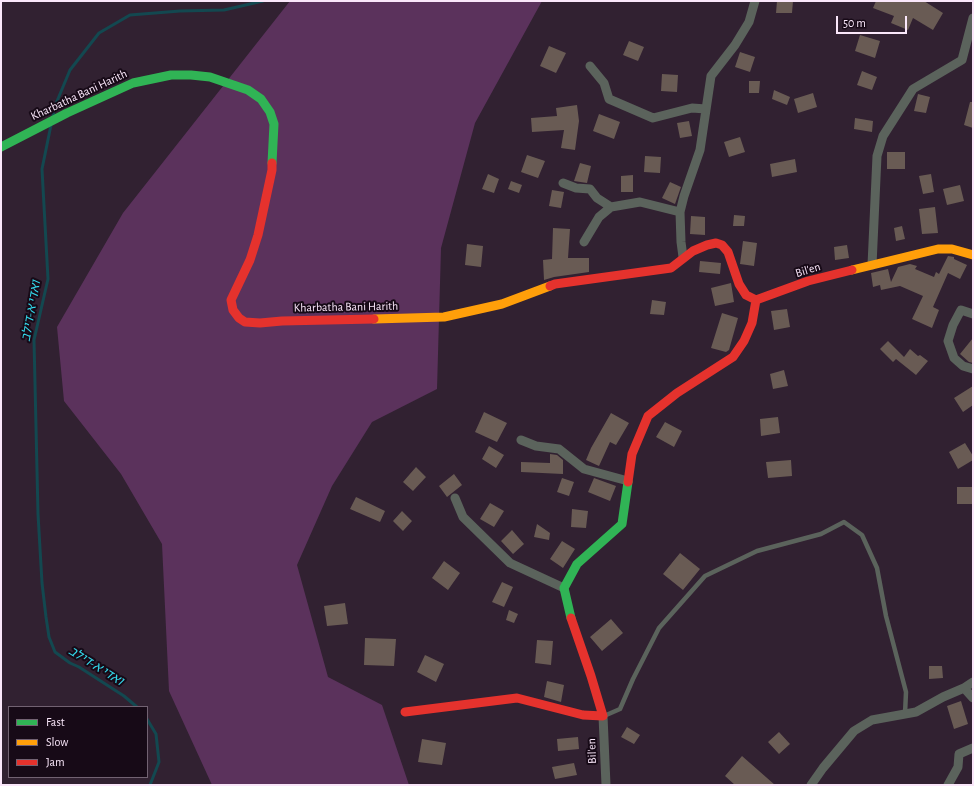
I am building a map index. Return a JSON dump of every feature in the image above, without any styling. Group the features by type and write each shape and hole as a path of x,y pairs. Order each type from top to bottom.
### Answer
{"street":[{"path":"405,712 517,698 582,715 603,716 591,676 573,627 564,588 578,564 622,524 632,454 648,416 677,393 733,357 744,341 752,323 756,300 746,295 739,284 728,252 722,245 716,243 707,245 683,257 680,212 700,150 711,76 735,45 749,22 756,1"},
{"path":"872,265 877,156 883,136 913,89 962,60 973,18"},
{"path":"590,66 604,83 609,99 652,118 692,108 706,109"},
{"name":"Kharbatha Bani Harith","path":"1,147 67,113 133,83 152,78 171,75 210,77 248,90 261,100 270,112 274,124 272,170 258,235 250,260 231,300 233,310 239,318 245,322 260,323 282,321 444,317 502,304 555,284 671,268 683,257"},
{"path":"563,183 576,188 590,189 597,198 611,207"},
{"path":"584,242 599,217 611,207 640,202 680,212"},
{"name":"Bil'en","path":"756,300 808,281 938,248 952,249 973,255"},
{"path":"973,314 961,310 953,325 948,340 954,358 963,366 973,369"},
{"path":"521,440 536,446 559,449 584,469 628,481"},
{"path":"455,498 463,517 510,563 564,588"},
{"path":"811,785 823,768 854,731 872,720 916,712 973,682"},
{"path":"964,688 973,698"},
{"name":"Bil'en","path":"603,716 606,785"},
{"path":"948,785 958,767 959,754 973,748"}],"lane":[{"path":"603,716 620,709 633,679 659,628 705,576 757,551 821,534 844,522 862,536 877,568 886,616 906,692 906,714"}],"shaded area":[{"path":"290,1 542,1 475,123 441,248 437,389 372,422 332,486 297,565 328,677 382,705 409,785 212,785 169,691 162,544 121,474 64,401 57,327 123,213"}],"building":[{"path":"777,1 793,1 792,13 776,13"},
{"path":"876,1 924,1 943,13 933,30 913,18 908,30 891,23 894,16 873,8"},
{"path":"860,35 880,41 875,58 855,51"},
{"path":"629,41 644,47 638,61 623,55"},
{"path":"549,46 566,53 556,73 540,66"},
{"path":"740,52 755,57 750,72 735,67"},
{"path":"862,71 877,77 872,90 857,85"},
{"path":"662,74 678,75 677,92 661,91"},
{"path":"749,81 760,81 759,93 749,93"},
{"path":"774,90 790,97 787,105 772,99"},
{"path":"813,93 817,107 798,113 794,99"},
{"path":"918,94 930,97 926,113 914,111"},
{"path":"970,102 973,102 973,128 964,125"},
{"path":"577,105 579,121 575,150 561,148 564,130 532,132 531,118 557,116 556,108"},
{"path":"599,114 620,122 614,139 593,131"},
{"path":"855,118 873,121 872,132 854,129"},
{"path":"689,121 692,136 680,138 677,123"},
{"path":"740,137 745,152 729,157 724,142"},
{"path":"887,152 905,152 905,169 887,169"},
{"path":"527,155 545,161 538,178 521,172"},
{"path":"645,156 661,157 660,173 644,172"},
{"path":"795,159 797,172 772,177 770,164"},
{"path":"580,163 591,166 587,183 574,181"},
{"path":"488,174 499,179 494,193 482,189"},
{"path":"931,174 934,192 923,194 919,176"},
{"path":"633,175 633,192 621,192 621,176"},
{"path":"511,181 522,185 519,193 508,189"},
{"path":"670,182 681,187 675,204 662,198"},
{"path":"960,185 964,201 947,205 943,189"},
{"path":"552,190 564,192 561,208 549,206"},
{"path":"935,207 938,233 922,234 919,209"},
{"path":"734,215 745,216 744,226 733,226"},
{"path":"691,216 705,217 705,235 690,234"},
{"path":"902,226 905,239 896,241 894,228"},
{"path":"553,228 570,229 568,258 589,258 589,272 554,277 544,280 543,260 552,259"},
{"path":"743,241 757,243 754,266 740,264"},
{"path":"467,244 483,246 481,267 465,265"},
{"path":"847,245 849,258 835,260 834,247"},
{"path":"948,256 954,257 954,259 967,265 960,279 948,273 933,307 939,310 932,328 912,319 923,296 900,286 881,290 880,285 873,287 871,273 888,269 891,282 898,267 910,264 917,266 915,269 934,277 936,272 939,274"},
{"path":"700,261 721,263 720,274 699,272"},
{"path":"731,283 734,302 715,306 711,288"},
{"path":"652,300 666,302 664,315 650,314"},
{"path":"787,309 790,327 774,330 771,311"},
{"path":"722,313 738,318 729,350 726,352 711,348"},
{"path":"973,338 973,363 969,362 960,354"},
{"path":"888,341 904,357 910,349 918,356 920,355 928,361 916,375 896,359 893,362 880,349"},
{"path":"784,370 788,386 773,389 770,374"},
{"path":"973,386 973,405 963,412 954,398"},
{"path":"484,412 507,423 497,442 475,432"},
{"path":"611,413 629,423 616,445 610,442 599,466 586,460 591,448"},
{"path":"778,417 780,433 761,436 760,419"},
{"path":"665,422 682,431 674,447 656,437"},
{"path":"965,443 973,456 973,460 958,469 949,452"},
{"path":"489,446 504,455 496,468 482,459"},
{"path":"550,454 557,455 563,460 563,474 521,472 521,462 550,463"},
{"path":"791,460 792,476 768,478 766,462"},
{"path":"416,467 426,477 413,491 403,482"},
{"path":"454,474 462,485 447,497 439,486"},
{"path":"562,478 574,482 569,496 557,492"},
{"path":"594,478 616,486 610,501 588,492"},
{"path":"957,487 973,487 973,504 957,504"},
{"path":"356,497 385,511 380,522 350,509"},
{"path":"490,503 504,511 494,527 480,519"},
{"path":"572,509 588,511 586,528 571,527"},
{"path":"402,511 412,521 403,531 393,521"},
{"path":"537,524 550,533 549,540 534,537"},
{"path":"512,530 524,544 513,554 501,541"},
{"path":"562,541 575,549 563,568 550,559"},
{"path":"680,553 700,569 683,590 663,574"},
{"path":"444,561 460,573 448,590 432,578"},
{"path":"502,582 513,587 504,607 492,602"},
{"path":"345,603 348,624 327,626 324,606"},
{"path":"509,610 518,614 514,623 506,620"},
{"path":"611,619 623,633 602,651 590,637"},
{"path":"365,638 396,639 394,666 364,665"},
{"path":"537,640 553,641 551,665 535,663"},
{"path":"425,655 444,664 436,682 417,672"},
{"path":"929,666 942,666 943,678 929,679"},
{"path":"547,681 564,685 561,702 544,697"},
{"path":"961,701 968,724 954,729 947,706"},
{"path":"627,727 640,735 634,744 621,737"},
{"path":"779,732 790,744 779,754 768,742"},
{"path":"578,737 579,749 558,751 557,739"},
{"path":"422,739 446,743 442,765 418,762"},
{"path":"742,756 775,785 735,785 725,776"},
{"path":"574,763 577,775 555,779 552,767"}],"waterway":[{"name":"ואדי א-דילב","path":"53,116 55,106 70,70 99,33 130,15 180,11 224,10 263,1"},
{"name":"ואדי א-דילב","path":"51,125 42,169 48,279 34,340 38,514 42,583 46,617 49,637 55,652 70,663 79,667 124,696 136,706"},
{"name":"ואדי א-דילב","path":"148,721 156,734 159,762 150,785"}],"traffic: fast":[{"path":"1,147 67,113 133,83 171,75 191,75 210,77 248,90 261,99 270,112 274,124 272,163"},
{"path":"571,618 564,588 577,564 622,524 628,482"}],"traffic: slow":[{"path":"852,270 938,249 952,249 973,255"},
{"path":"374,319 444,317 502,304 550,286"}],"traffic: jam":[{"path":"272,163 272,170 258,235 250,260 231,300 233,310 239,318 245,322 260,323 282,321 374,319"},
{"path":"550,286 555,284 671,268 693,251 716,243 722,245 728,252 739,284 746,295 756,300 808,281 852,270"},
{"path":"628,482 632,454 648,416 677,393 733,357 744,341 752,323 756,300"},
{"path":"405,712 517,698 583,715 603,716 571,618"}]}
